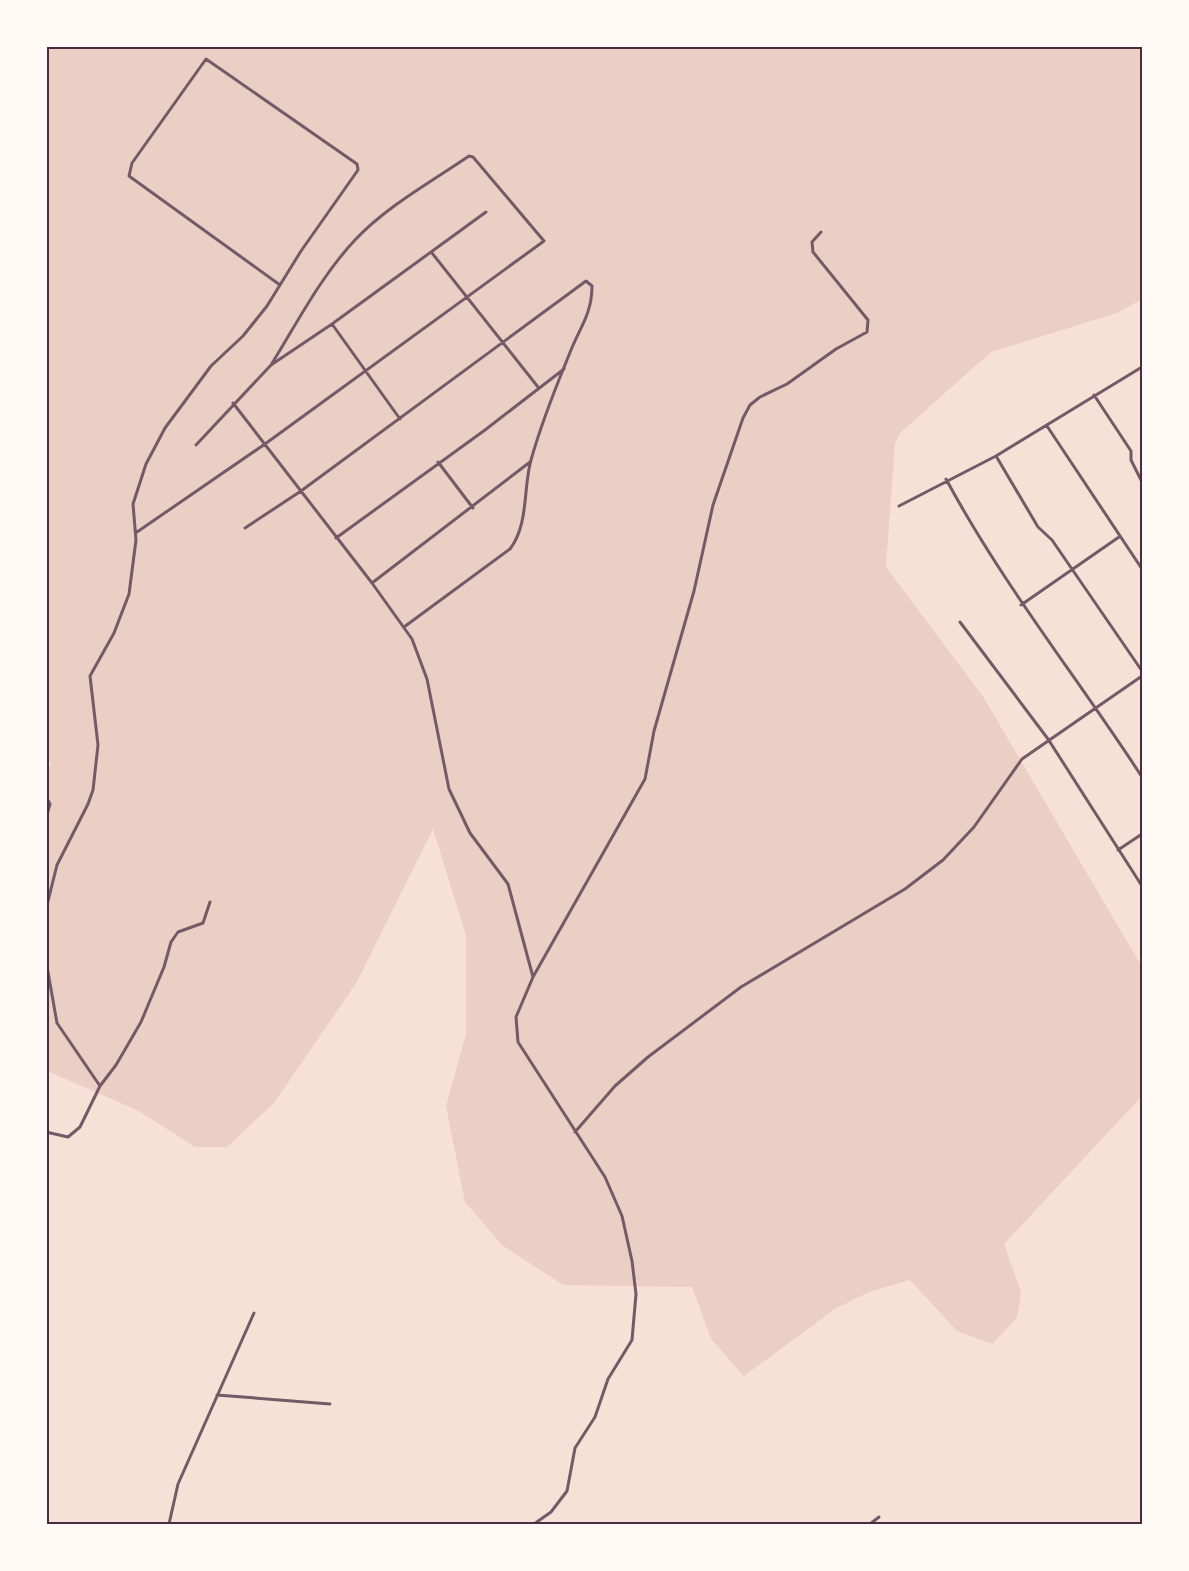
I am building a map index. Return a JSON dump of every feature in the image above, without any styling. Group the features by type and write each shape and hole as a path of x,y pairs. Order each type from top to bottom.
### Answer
{"street":[{"path":"46,909 48,893 57,865 93,790 98,745 90,676 124,610 131,581 136,532 133,510 135,495 159,437 201,379 243,336 280,285 358,170 357,164 206,59 132,163 129,176 280,285"},
{"path":"136,532 265,444 469,298 544,241 470,156 383,216 356,240 329,272 271,365"},
{"path":"196,445 271,365 432,253 486,212"},
{"path":"534,1524 551,1512 567,1491 575,1448 595,1417 608,1379 632,1340 636,1294 632,1261 622,1216 605,1177 518,1042 516,1017 533,977 645,779 654,731 693,591 713,505 743,418 750,405 787,384 836,349 867,332 869,327 868,320 813,252 812,242 821,232"},
{"path":"432,253 538,387"},
{"path":"245,528 301,491 400,419 586,280 592,285 592,304 564,369 530,462 528,494 517,540 510,549 405,627"},
{"path":"332,324 400,419"},
{"path":"898,506 946,479 996,456 1143,367"},
{"path":"336,538 564,369"},
{"path":"1095,395 1131,451 1131,460 1143,482"},
{"path":"233,403 405,627 418,651 427,679 449,789 470,833 508,884 533,977"},
{"path":"1047,426 1119,537 1143,569"},
{"path":"996,456 1038,527 1052,540 1143,671"},
{"path":"438,462 473,508"},
{"path":"372,583 473,508 530,462"},
{"path":"946,479 968,521 1021,605 1096,706 1143,777"},
{"path":"1021,605 1119,537"},
{"path":"960,622 1048,739 1143,886"},
{"path":"574,1132 615,1086 648,1057 741,987 905,889 943,860 974,827 1022,759 1096,706 1143,676"},
{"path":"46,797 50,804 46,818"},
{"path":"1118,850 1143,834"},
{"path":"46,1132 62,1137 72,1135 80,1127 100,1086 116,1065 141,1022 164,967 171,942 178,932 203,923 210,902"},
{"path":"46,961 57,1023 100,1086"},
{"path":"169,1524 177,1484 254,1313"},
{"path":"217,1395 330,1404"},
{"path":"870,1524 879,1517"}],"shaded area":[{"path":"47,47 1142,47 1142,299 1117,313 991,352 900,433 895,443 886,567 984,698 1142,967 1142,1096 1004,1244 1021,1292 1017,1318 992,1344 957,1331 910,1280 869,1292 835,1309 744,1376 711,1339 692,1287 563,1285 502,1245 465,1202 446,1106 466,1034 466,936 433,829 357,982 274,1103 227,1147 195,1147 137,1110 47,1071 46,772 51,765 47,755"}]}
